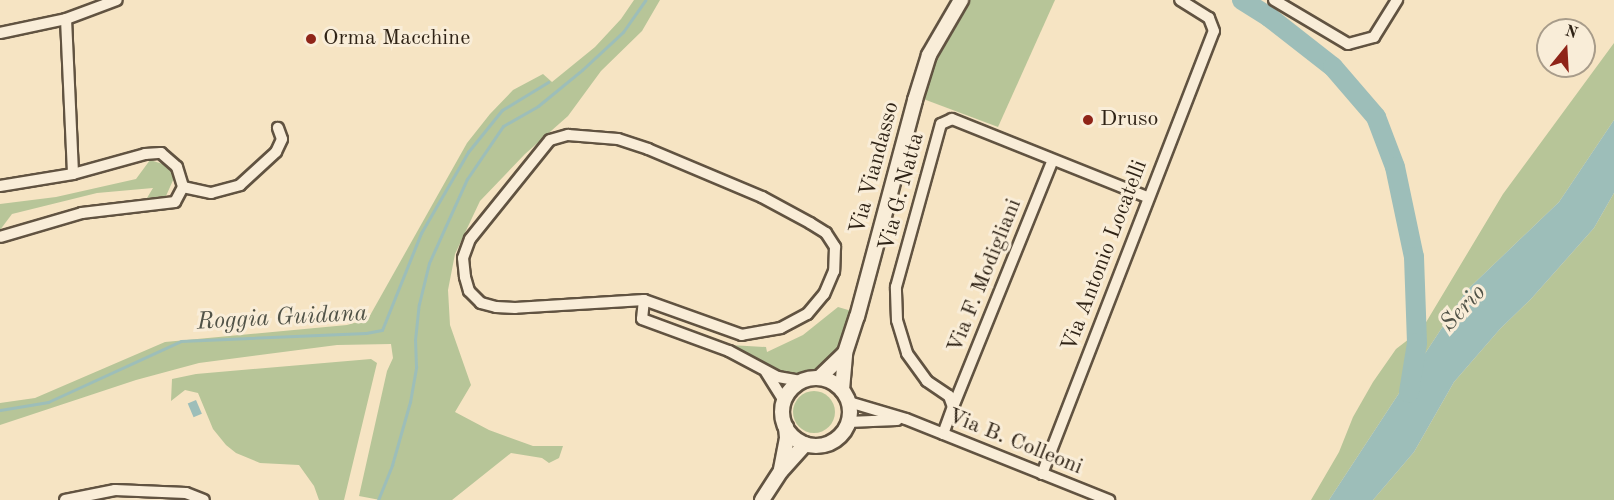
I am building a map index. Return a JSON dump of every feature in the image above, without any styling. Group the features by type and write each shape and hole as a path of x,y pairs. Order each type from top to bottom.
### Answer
{"street":[{"path":"0,33 66,19 117,0"},
{"name":"Via Viandasso","path":"845,396 845,353 929,55 961,0"},
{"name":"Via Antonio Locatelli","path":"1042,474 1147,197 1214,31 1209,18 1180,0"},
{"path":"1274,0 1348,44 1374,37 1397,0"},
{"path":"66,19 73,174"},
{"name":"Via G. Natta","path":"953,407 949,396 927,381 908,353 897,320 896,287 941,124 952,119 1147,197"},
{"path":"183,187 211,193 240,185 276,152 282,139 278,128"},
{"path":"568,135 618,139 762,197 826,233 835,247 834,271 824,294 807,314 782,328 742,335 644,300 496,308 481,303 469,291 463,258 470,239 550,140 568,135"},
{"path":"0,186 73,174 145,154 161,153 177,167 183,187 175,202 82,213 0,237"},
{"name":"Via F. Modigliani","path":"953,407 1053,160"},
{"path":"644,300 642,319 703,340 787,381 819,378 836,384 845,396 848,422 836,439 826,444 805,444 797,440 786,427"},
{"path":"819,378 845,353"},
{"path":"764,369 784,401"},
{"path":"781,471 787,437 783,418 784,401 788,393 801,381"},
{"name":"Via B. Colleoni","path":"845,396 1109,500"},
{"path":"943,434 953,407"},
{"name":"Via B. Colleoni","path":"848,422 906,419"},
{"path":"762,500 781,471 805,444"},
{"path":"65,500 123,490 186,493 204,500"}],"green space":[{"path":"634,0 660,0 642,31 601,71 568,116 525,154 480,201 455,254 448,290 450,325 471,385 455,412 489,430 533,446 563,446 559,458 549,463 542,458 511,453 452,500 380,500 359,496 387,371 393,358 391,344 337,345 199,363 136,380 0,425 0,403 35,398 165,342 347,325 368,319 467,143 490,114 513,90 543,74 552,82 595,47 621,19"},
{"path":"964,0 1055,0 998,127 918,97 927,71"},
{"path":"1614,43 1614,120 1559,202 1466,291 1329,500 1311,500 1339,452 1353,417 1373,382 1396,349 1422,329 1503,194 1588,78 1596,78 1596,67"},
{"path":"150,160 166,165 171,170 174,178 166,196 147,198 153,188 97,193 12,214 0,230 0,204 56,197 136,179"},
{"path":"1614,193 1614,500 1373,500 1414,452 1454,382 1594,228"},
{"path":"838,307 855,312 840,349 814,374 795,380 730,345 766,347 767,352 803,335"},
{"path":"371,359 377,363 344,500 319,500 314,486 299,465 260,463 236,453 213,429 198,393 185,390 171,401 172,379 196,374"},
{"path":"814,391 829,397 835,412 829,427 814,433 799,427 793,412 799,397"}],"water":[{"name":"Serio","path":"1614,120 1614,193 1594,228 1454,382 1414,452 1373,500 1329,500 1466,291 1559,202"},
{"path":"196,400 202,414 194,417 188,404"}],"waterway":[{"path":"378,500 392,465 410,402 416,367 415,340 419,304 429,263 467,179 503,126 538,106 582,70 623,32 645,0"},
{"path":"1242,0 1269,17 1333,67 1376,117 1395,167 1414,257 1417,343 1409,392"},
{"name":"Roggia Guidana","path":"0,410 48,402 181,341 366,333 382,330 421,233 468,152 502,110 548,82"}],"place":[{"name":"Orma Macchine","path":"311,39"},
{"name":"Druso","path":"1088,120"}]}
